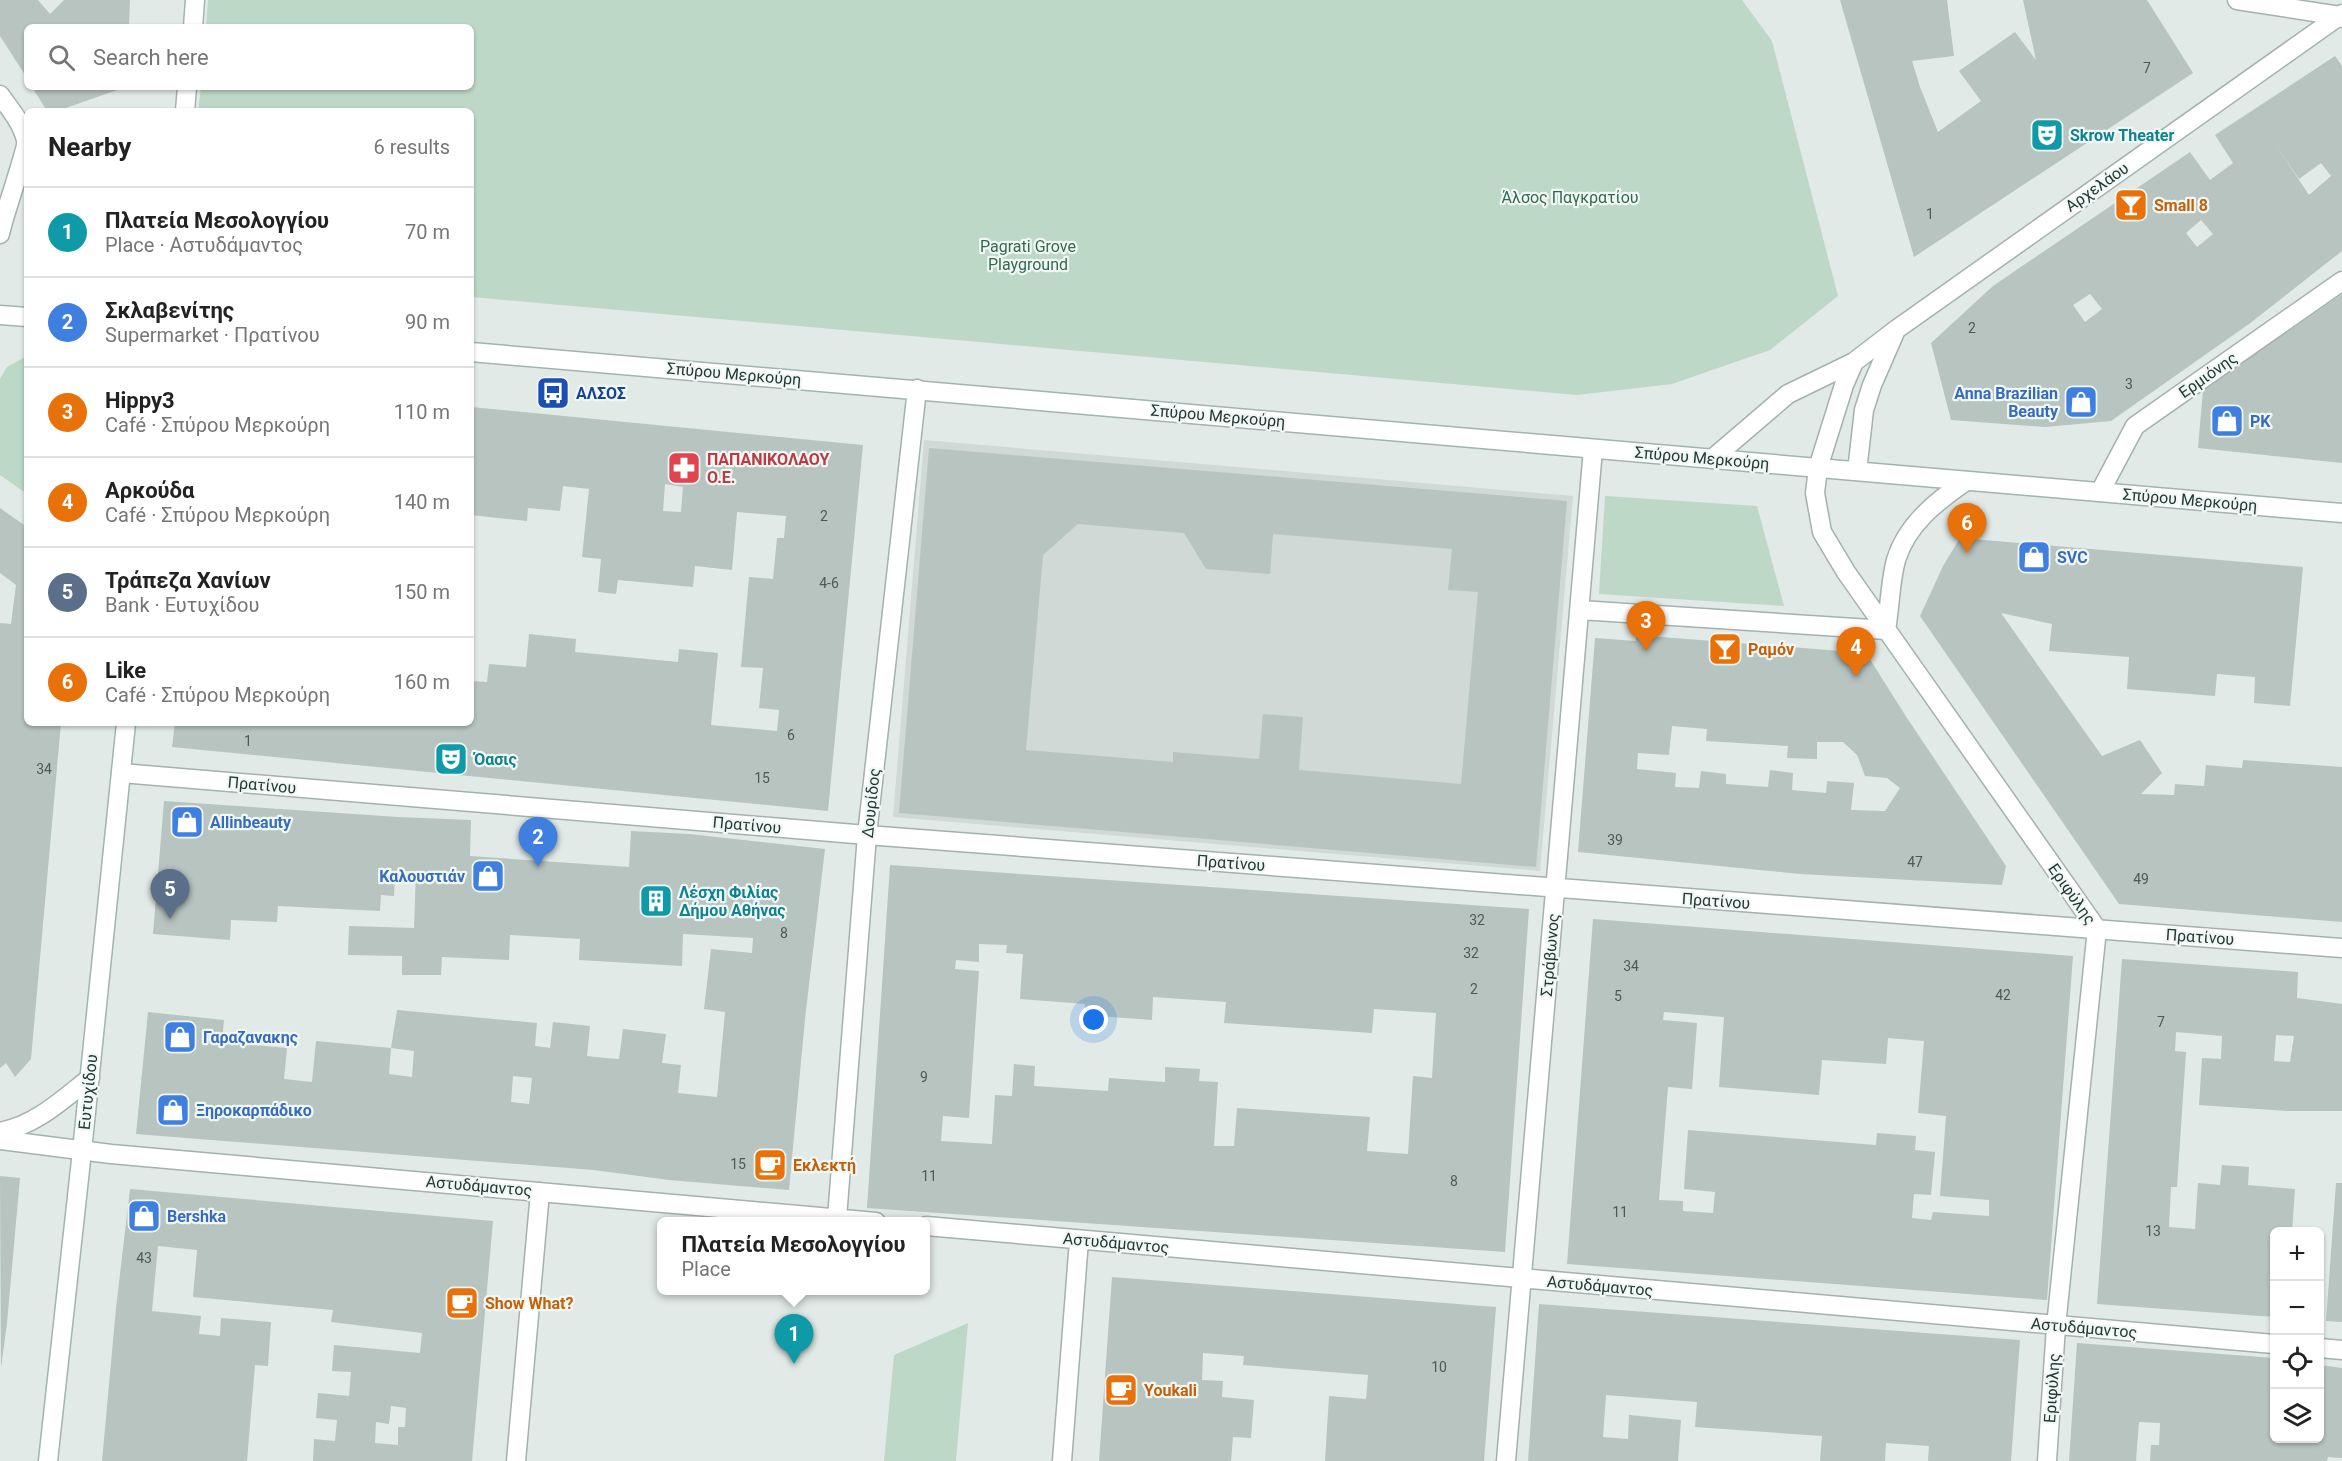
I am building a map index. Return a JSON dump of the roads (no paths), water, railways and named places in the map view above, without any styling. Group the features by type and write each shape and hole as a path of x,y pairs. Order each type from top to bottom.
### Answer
{"street":[{"path":"193,24 195,0"},
{"path":"2237,0 2341,16"},
{"name":"Αρχελάου","path":"1712,459 1788,393 1854,362 1897,329 2341,16"},
{"path":"185,108 188,90"},
{"path":"0,95 24,134"},
{"path":"0,234 3,216 24,152"},
{"name":"Ερμιόνης","path":"2100,492 2135,426 2342,281"},
{"path":"0,315 24,316"},
{"path":"1857,471 1864,410 1872,385 1897,329"},
{"name":"Σπύρου Μερκούρη","path":"474,352 2342,513"},
{"name":"Αρχελάου","path":"1818,468 1844,385 1854,362"},
{"name":"Δουρίδος","path":"837,1217 867,834 916,389"},
{"name":"Στράβωνος","path":"1506,1461 1593,449"},
{"name":"Εριφύλης","path":"1818,468 1815,493 1822,532 1846,573 2097,929 2056,1326 2047,1461"},
{"path":"1580,610 1886,630 1896,560 1909,533 1933,504 1966,480"},
{"name":"Ευτυχίδου","path":"48,1461 126,726"},
{"name":"Πρατίνου","path":"121,773 1555,889 2342,948"},
{"path":"0,1132 34,1120 90,1078"},
{"name":"Αστυδάμαντος","path":"0,1140 82,1151 826,1217"},
{"path":"516,1461 540,1192"},
{"name":"Αστυδάμαντος","path":"930,1226 2270,1344"},
{"path":"1062,1461 1079,1240"},
{"path":"2324,1348 2342,1350"}],"place":[{"name":"Skrow Theater","path":"2047,135"},
{"name":"Small 8","path":"2131,205"},
{"name":"ΑΛΣΟΣ","path":"553,393"},
{"name":"Anna Brazilian Beauty","path":"2081,402"},
{"name":"PK","path":"2227,421"},
{"name":"ΠΑΠΑΝΙΚΟΛΑΟΥ Ο.Ε.","path":"684,468"},
{"name":"Like","path":"1967,553"},
{"name":"SVC","path":"2034,557"},
{"name":"Ραμόν","path":"1725,649"},
{"name":"Hippy3","path":"1646,651"},
{"name":"Αρκούδα","path":"1856,677"},
{"name":"Όασις","path":"451,759"},
{"name":"Allinbeauty","path":"187,822"},
{"name":"Σκλαβενίτης","path":"538,867"},
{"name":"Καλουστιάν","path":"488,876"},
{"name":"Λέσχη Φιλίας Δήμου Αθήνας","path":"656,901"},
{"name":"Τράπεζα Χανίων","path":"170,919"},
{"name":"Γαραζανακης","path":"180,1037"},
{"name":"Ξηροκαρπάδικο","path":"173,1110"},
{"name":"Εκλεκτή","path":"770,1165"},
{"name":"Bershka","path":"144,1216"},
{"name":"Show What?","path":"462,1303"},
{"name":"Πλατεία Μεσολογγίου","path":"794,1364"},
{"name":"Youkali","path":"1121,1390"}],"park label":[{"name":"Άλσος Παγκρατίου","path":"1570,197"},
{"name":"Pagrati Grove Playground","path":"1028,255"}]}
